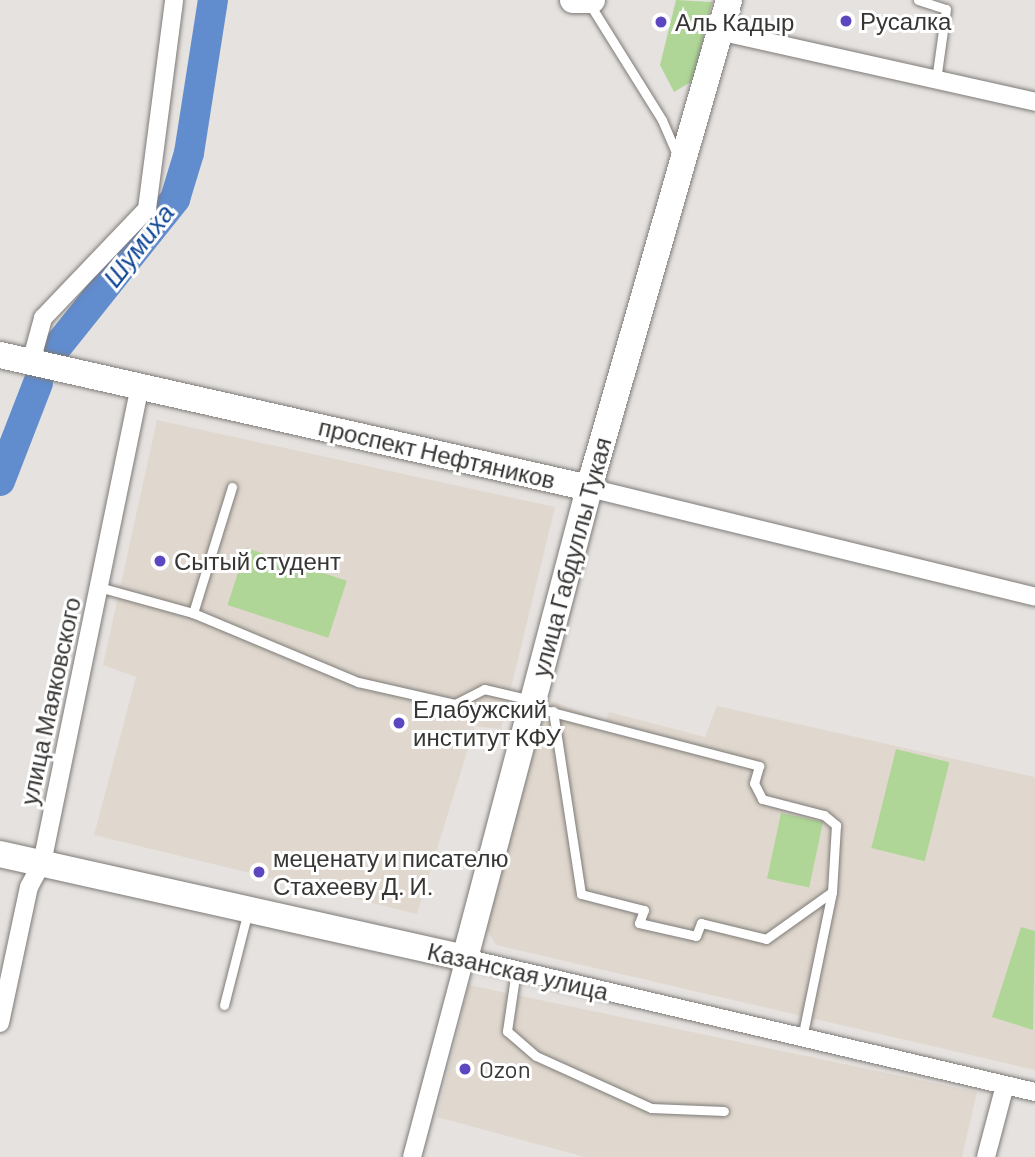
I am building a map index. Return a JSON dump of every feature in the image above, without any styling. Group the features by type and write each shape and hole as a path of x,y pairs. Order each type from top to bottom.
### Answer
{"main road":[{"name":"улица Габдуллы Тукая","path":"465,958 539,706 589,488 681,166 723,32 729,0"},
{"name":"проспект Нефтяников","path":"0,355 589,488"},
{"name":"Казанская улица","path":"0,853 465,958"}],"street":[{"path":"31,362 43,317 147,209 174,0"},
{"path":"723,32 1035,102"},
{"name":"улица Маяковского","path":"0,1023 29,887 42,863 140,386"},
{"name":"проспект Нефтяников","path":"589,488 1035,597"},
{"name":"Казанская улица","path":"465,958 1035,1092"},
{"name":"улица Габдуллы Тукая","path":"412,1157 465,958"},
{"path":"986,1157 1005,1086"}],"lane":[{"path":"918,0 946,9 936,80"},
{"path":"584,1 662,120 681,166"},
{"path":"193,613 232,487"},
{"path":"99,587 193,613 358,682 455,704 484,689 759,766 754,783 762,799 824,815 836,825 832,892 802,1038"},
{"path":"539,706 581,894 643,910 639,923 696,936 701,923 766,939 832,892"},
{"path":"224,1005 249,910"},
{"path":"516,970 507,1031 536,1056 652,1108 724,1111"}],"shaded area":[{"path":"157,420 555,507 501,729 475,726 417,914 94,835 136,677 103,665"},
{"path":"548,700 606,721 609,712 705,737 717,706 1035,777 1035,1070 496,945 485,927"},
{"path":"469,985 977,1092 962,1157 585,1157 437,1117"}],"green space":[{"path":"676,0 712,2 694,80 674,92 660,65"},
{"path":"246,548 347,581 328,638 227,605"},
{"path":"896,749 949,762 925,861 871,848"},
{"path":"781,813 823,822 809,887 767,879"},
{"path":"1021,927 1035,931 1033,1030 992,1017"}],"waterway":[{"name":"Шумиха","path":"53,352 175,199 189,153 213,0"},
{"name":"Шумиха","path":"0,481 38,383"}],"place":[{"name":"Русалка","path":"846,21"},
{"name":"Аль Кадыр","path":"661,22"},
{"name":"Сытый студент","path":"160,561"},
{"name":"Елабужский институт КФУ","path":"399,723"},
{"name":"меценату и писателю Стахееву Д. И.","path":"259,872"},
{"name":"Ozon","path":"465,1069"}]}
